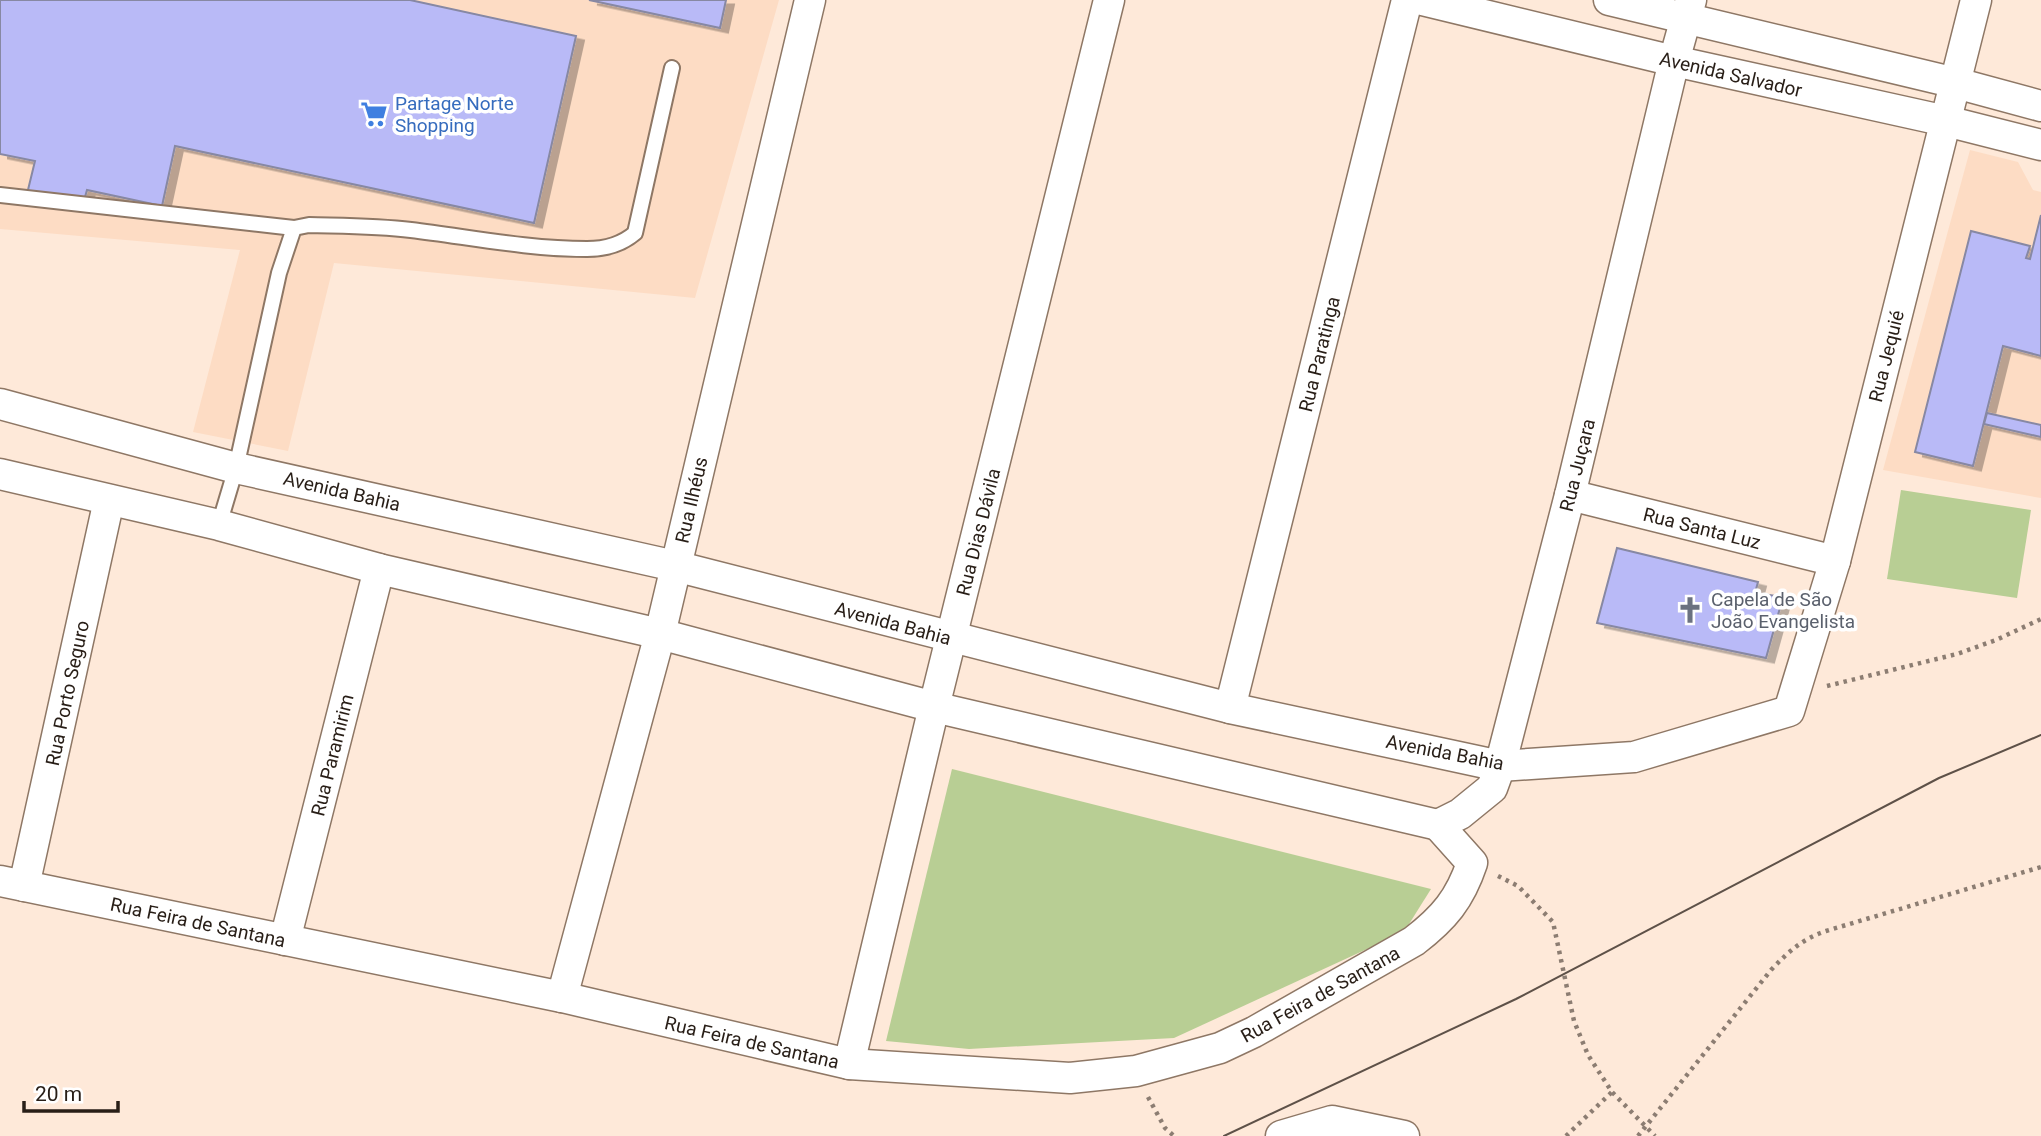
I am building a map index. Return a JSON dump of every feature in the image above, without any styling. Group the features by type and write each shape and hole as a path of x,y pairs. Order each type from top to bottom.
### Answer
{"street":[{"name":"Rua Ilhéus","path":"562,997 660,634 810,0"},
{"name":"Rua Dias Dávila","path":"849,1064 934,707 1109,0"},
{"name":"Rua Paratinga","path":"1230,708 1407,0"},
{"name":"Avenida Salvador","path":"1422,0 2041,145"},
{"path":"1609,0 1689,9 2041,106"},
{"name":"Rua Jequié","path":"1793,702 1835,561 1976,0"},
{"name":"Rua Juçara","path":"1438,825 1460,814 1492,788 1500,766 1570,495 1674,61 1689,9"},
{"name":"Avenida Bahia","path":"0,404 236,468 675,566 1230,708 1500,766 1634,757 1793,702"},
{"path":"0,474 219,525 379,569 660,634 934,707 1438,825 1468,876"},
{"name":"Rua Santa Luz","path":"1570,495 1835,561"},
{"name":"Rua Porto Seguro","path":"12,883 109,500"},
{"name":"Rua Paramirim","path":"285,940 379,569"},
{"name":"Rua Feira de Santana","path":"12,883 562,997 849,1064 1070,1078 1136,1071 1220,1048 1254,1032 1414,941 1436,924 1468,876"},
{"path":"1281,1136 1332,1121 1401,1135"}],"lane":[{"path":"0,195 295,228 309,225 407,229 542,246 588,249 612,247 625,242 635,233 672,68"},
{"path":"219,525 236,468 279,273 295,228"}],"path":[{"path":"1793,702 1957,654 2041,619"},
{"path":"1638,1136 1771,970 1794,947 1809,937 1826,931 2041,867"},
{"path":"1468,876 1518,886 1553,922 1574,1021 1588,1055 1612,1092 1655,1136"},
{"path":"1136,1071 1157,1116 1174,1136"},
{"path":"1566,1136 1612,1092"}],"shaded area":[{"name":"Partage Norte Shopping","path":"0,0 779,0 695,298 334,263 288,451 193,432 240,250 0,229"},
{"path":"1970,150 2018,162 2033,190 2041,192 2041,498 1883,470"}],"green space":[{"path":"1901,490 2031,510 2017,598 1887,579"},
{"path":"952,769 1431,889 1404,932 1174,1038 969,1049 886,1041"}],"building":[{"name":"Partage Norte Shopping","path":"0,0 410,0 576,36 534,223 175,146 162,206 87,190 83,204 27,194 35,161 0,154"},
{"path":"589,0 726,0 720,28"},
{"path":"2041,215 2041,356 2003,346 1973,466 1915,452 1971,231 2030,246 2026,258 2030,259"},
{"path":"1987,413 2041,425 2041,437 1984,424"},
{"name":"Capela de São João Evangelista","path":"1617,548 1758,582 1755,593 1783,597 1766,658 1597,623"}],"tram line":[{"path":"1224,1136 1516,999 1939,778 2041,735"}],"place":[{"name":"Partage Norte Shopping","path":"374,114"},
{"name":"Capela de São João Evangelista","path":"1690,610"}]}
